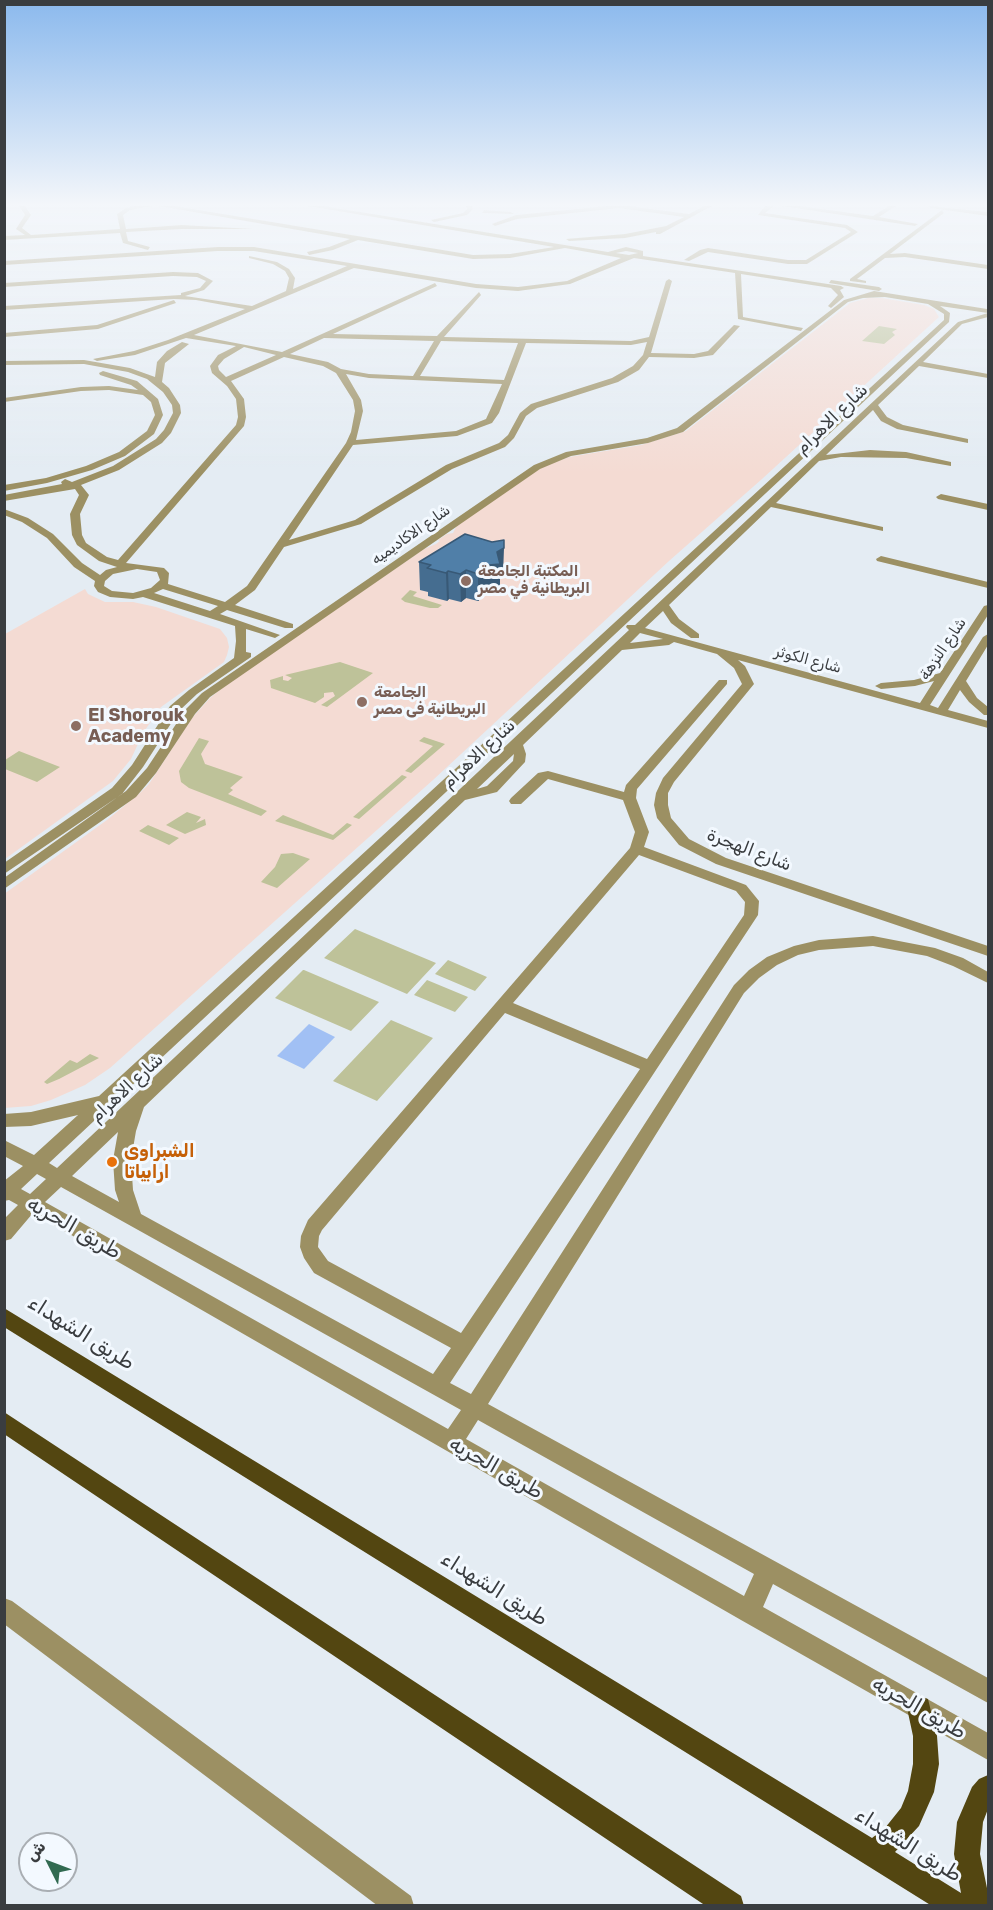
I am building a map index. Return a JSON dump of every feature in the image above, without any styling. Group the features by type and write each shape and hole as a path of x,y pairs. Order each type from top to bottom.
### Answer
{"main road":[{"name":"طريق الشهداء","path":"4,1316 958,1905"},
{"path":"4,1422 731,1905"},
{"path":"873,1853 894,1837 910,1816 921,1792 926,1764 925,1736 919,1708"},
{"path":"980,1905 973,1888 967,1854 970,1822 981,1796 988,1788"}],"street":[{"path":"174,297 181,295"},
{"path":"203,295 205,299"},
{"path":"53,392 72,371 106,358 160,346 231,318 256,311 284,295"},
{"path":"112,375 140,373 159,367 170,353 256,311 298,295"},
{"path":"226,380 413,295"},
{"path":"415,378 438,338 478,295"},
{"path":"281,545 328,533 363,519 449,467 496,448 507,441 523,415 534,406 615,380 636,368 649,347 665,295"},
{"path":"739,295 740,318 801,329"},
{"name":"شارع الاكاديميه","path":"793,339 801,329 841,295"},
{"name":"شارع الاكاديميه","path":"4,870 103,802 128,779 174,709 193,692 341,590 481,500 551,459 665,436 686,427 698,414 793,339 846,301 866,295"},
{"path":"904,295 988,306"},
{"path":"904,295 988,313"},
{"path":"4,309 69,301 174,297 205,299 223,305 277,298"},
{"path":"4,309 69,301 108,303 165,299 194,301 256,311"},
{"path":"4,335 90,328 168,304 194,301"},
{"path":"930,302 947,313 954,322"},
{"path":"108,303 128,310 130,316"},
{"path":"223,305 231,318"},
{"name":"شارع الاهرام","path":"6,1191 837,422 954,322 988,313"},
{"name":"شارع الاهرام","path":"4,1234 17,1217 916,364 954,322"},
{"path":"346,326 362,335"},
{"path":"323,336 362,335 631,343 694,356 710,353 736,326"},
{"path":"186,336 243,345 316,361 339,371 369,376 507,382"},
{"path":"350,443 446,434 476,428 493,417 523,340"},
{"path":"102,474 84,495 75,514 77,534 82,544 91,552 123,566 146,566 160,570 166,577 162,585 145,594 127,596 110,594 102,591 99,586 100,580 123,566 240,426 242,417 240,399 231,384 215,371 216,361 243,345"},
{"path":"97,368 106,358"},
{"path":"4,363 72,371"},
{"path":"916,364 988,374"},
{"path":"916,364 949,365 988,374"},
{"path":"158,382 159,367"},
{"path":"4,368 72,371 97,368 140,373 158,382 176,405 177,413 159,441 102,474 72,485 4,498"},
{"path":"4,488 47,480 106,461 145,438 157,423 158,407 149,394 135,383 97,368"},
{"path":"211,615 251,588 350,443 359,411 357,400 348,382 339,371"},
{"path":"348,382 369,376"},
{"path":"4,400 95,388 149,394"},
{"path":"873,405 884,419"},
{"path":"837,422 884,419 909,430 965,441"},
{"path":"815,460 841,454 870,453 906,455 948,464"},
{"path":"47,480 72,485 84,495"},
{"path":"941,497 988,507"},
{"name":"شارع الاكاديميه","path":"4,885 124,800 143,782 190,712 216,688 353,594 481,500"},
{"path":"769,504 880,529"},
{"path":"4,512 25,520 50,536 78,565 100,580"},
{"path":"293,527 328,533"},
{"path":"881,559 988,585"},
{"path":"162,585 289,626"},
{"path":"341,590 353,594"},
{"path":"145,594 275,635"},
{"path":"664,604 690,639"},
{"name":"شارع النزهة","path":"926,703 988,608"},
{"name":"شارع الكوثر","path":"623,621 881,686 926,703"},
{"path":"240,624 242,641 240,659"},
{"path":"618,647 690,639"},
{"name":"شارع الكوثر","path":"690,639 721,652 926,703 988,725"},
{"name":"شارع النزهة","path":"943,708 987,642"},
{"name":"شارع الهجرة","path":"721,652 739,666 748,684 668,781 662,792 661,805 664,818 672,830 684,842 721,861 988,951"},
{"path":"881,686 915,683 944,675"},
{"path":"960,681 973,700 988,714"},
{"path":"465,1345 321,1267 313,1258 309,1247 310,1236 315,1225 636,849 642,832 629,798 635,784 723,682"},
{"name":"شارع الكوثر","path":"943,708 988,714"},
{"path":"174,709 190,712"},
{"path":"461,796 492,789 520,759 516,744"},
{"path":"514,768 542,777 555,776 629,798"},
{"path":"516,801 542,777"},
{"path":"62,830 76,835"},
{"path":"437,1386 753,909 752,901 741,888 636,849"},
{"path":"452,1442 739,989 754,974 772,961 802,949 845,941 873,941 930,952 958,962 988,978"},
{"path":"502,1005 651,1066"},
{"path":"159,1051 182,1061"},
{"path":"141,1068 164,1078"},
{"path":"4,1121 50,1115 106,1100"},
{"path":"134,1218 124,1190 122,1160 127,1131 138,1103"},
{"name":"طريق الحريه","path":"4,1147 988,1691"},
{"name":"طريق الحريه","path":"6,1191 988,1747"},
{"path":"749,1612 768,1569"},
{"path":"4,1609 401,1905"},
{"path":"963,1678 988,1677"}],"shaded area":[{"name":"الجامعة البريطانية فى مصر","path":"868,298 924,305 934,309 939,317 669,561 433,780 110,1068 85,1085 51,1100 31,1106 4,1108 4,894 107,820 141,792 149,784 192,718 210,698 228,683 424,549 436,544 447,534 453,533 457,525 542,467 569,457 641,445 686,431 850,303"},
{"name":"El Shorouk Academy","path":"85,589 88,594 105,602 133,602 156,607 220,629 227,638 229,647 227,655 224,662 161,707 143,733 131,759 113,781 5,859 5,634"}],"green space":[{"path":"879,326 897,329 892,332 895,335 884,344 862,341"},
{"path":"410,590 417,592 413,596 442,605 438,608 430,608 405,602 401,599"},
{"path":"340,662 373,673 327,707 321,705 335,696 333,692 324,693 324,697 315,703 271,688 270,680 283,676 283,680 288,681 292,678 285,675"},
{"path":"424,737 445,744 411,773 405,771 433,746 419,741"},
{"path":"199,738 209,741 201,754 205,764 243,777 230,788 233,790 228,794 267,811 261,816 189,788 181,782 179,771"},
{"path":"19,751 60,767 37,782 5,769 5,760"},
{"path":"402,775 407,777 359,819 353,817"},
{"path":"187,812 201,817 196,823 205,819 206,825 185,834 166,825"},
{"path":"283,815 333,835 347,823 352,825 333,840 275,821"},
{"path":"148,825 179,838 169,845 139,831"},
{"path":"293,853 310,859 277,888 261,882 275,867 281,854"},
{"path":"355,929 436,963 407,994 324,958"},
{"path":"448,960 487,977 475,991 435,974"},
{"path":"303,970 379,1002 351,1031 275,998"},
{"path":"427,980 468,997 455,1012 414,995"},
{"path":"391,1020 433,1038 377,1101 333,1081"},
{"path":"90,1054 99,1058 59,1079 47,1084 44,1082 70,1060 77,1063"}],"water":[{"path":"309,1024 335,1037 304,1069 277,1056"}],"building":[{"path":"465,534 492,542 504,540 504,548 497,552 500,564 489,565 478,574 466,570 460,574 427,568 431,565 419,562"}],"place":[{"name":"المكتبة الجامعة البريطانية في مصر","path":"466,581"},
{"name":"الجامعة البريطانية فى مصر","path":"362,702"},
{"name":"El Shorouk Academy","path":"76,726"},
{"name":"الشبراوى ارابياتا","path":"112,1162"}]}
